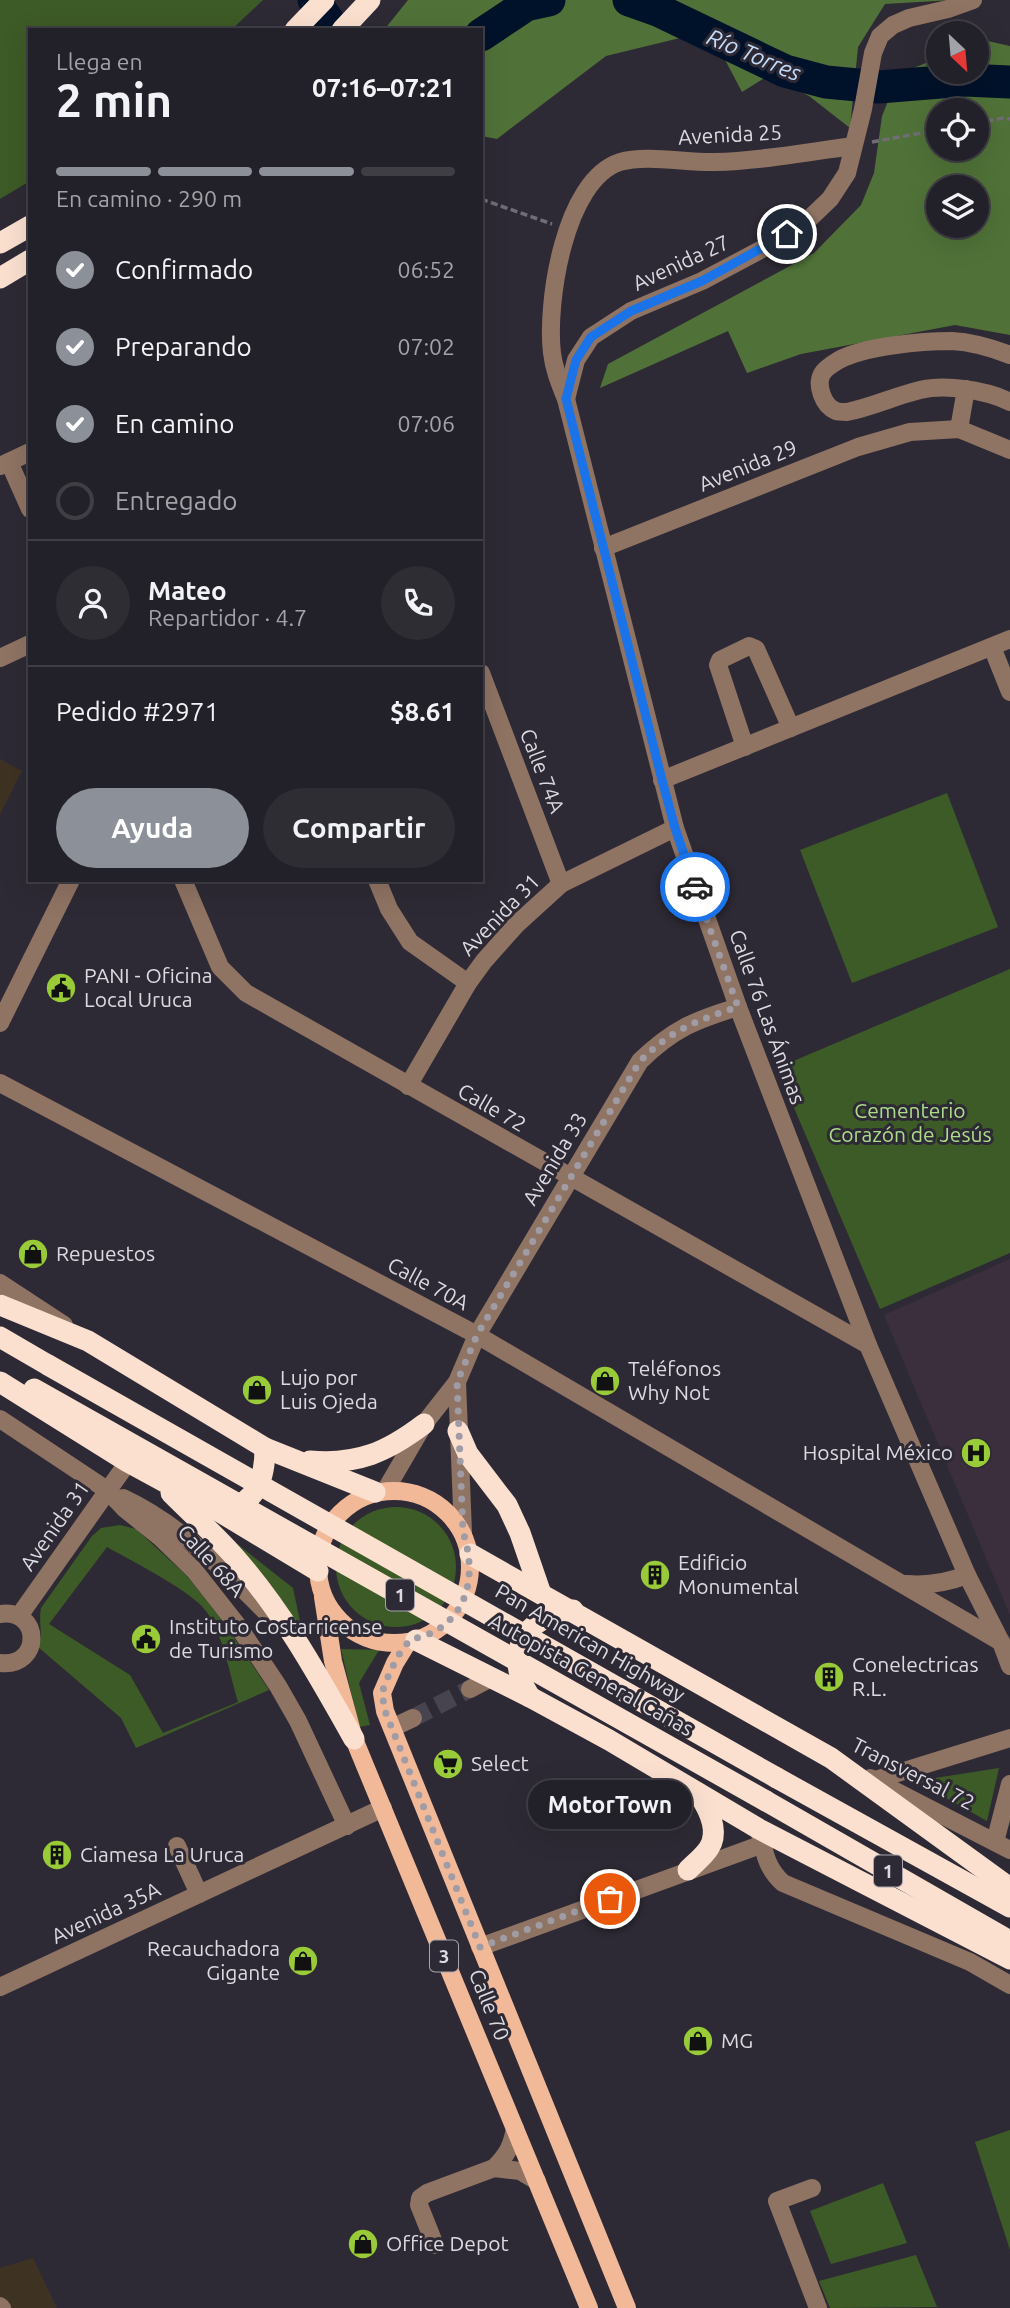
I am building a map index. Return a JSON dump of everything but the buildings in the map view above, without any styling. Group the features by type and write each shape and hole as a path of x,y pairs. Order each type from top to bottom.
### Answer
{"highway":[{"path":"297,28 324,0"},
{"path":"344,28 365,6"},
{"path":"0,243 28,227"},
{"path":"0,278 28,261"},
{"path":"0,1305 88,1340 265,1448 380,1492"},
{"name":"Pan American Highway","path":"0,1337 777,1778 1010,1907"},
{"name":"Autopista General Cañas","path":"0,1370 1010,1941"},
{"path":"0,1382 128,1462 220,1512 317,1572"},
{"path":"296,1460 330,1463 364,1457 396,1445 424,1424"},
{"path":"458,1431 468,1454 507,1505 520,1533 540,1591"},
{"path":"220,1512 235,1508 256,1492 262,1481 265,1448"},
{"path":"155,1476 232,1555 284,1621 354,1740"},
{"path":"470,1554 540,1591 831,1758 1010,1888"},
{"path":"530,1697 520,1682 517,1665 519,1648 527,1632 539,1620 555,1612 573,1611"},
{"path":"412,1641 530,1697 698,1793 761,1836 1010,1959"},
{"path":"688,1870 710,1847 713,1833 707,1807 698,1793"}],"main road":[{"name":"3","path":"408,1491 430,1499 449,1513 463,1532 470,1554 471,1576 465,1597 453,1616 436,1631 412,1641 382,1642 358,1634 337,1618 323,1597 317,1572 324,1537 332,1522 352,1504 380,1492 408,1491"},
{"name":"Calle 70","path":"323,1597 333,1661 354,1740 589,2308"},
{"name":"Calle 70","path":"412,1641 391,1671 382,1693 385,1711 626,2308"}],"street":[{"name":"Avenida 27","path":"566,399 576,360 591,337 631,311 702,281 766,247 808,220 830,199 847,173 873,53 880,36 893,25 909,18 973,0"},
{"name":"Avenida 25","path":"610,167 621,162 640,160 715,162 771,158 853,146"},
{"name":"Calle 76 Las Ánimas","path":"610,167 586,192 567,229 554,285 552,352 662,780 675,828 738,1007 868,1345 967,1575 1001,1642 1010,1666"},
{"path":"1010,355 992,348 954,341 911,344 873,350 842,359 822,373 820,384 827,404 835,411 847,412 922,389 966,389 999,396 1010,402"},
{"path":"966,389 959,429 1010,450"},
{"name":"Avenida 29","path":"604,548 858,447 910,432 959,429"},
{"path":"28,453 4,464 28,506"},
{"path":"662,780 1010,639"},
{"path":"0,658 28,645"},
{"path":"745,747 718,665 720,660 749,646 756,649 791,728"},
{"path":"992,647 1010,692"},
{"name":"Calle 74A","path":"483,678 561,884"},
{"name":"Avenida 31","path":"408,1086 468,983 517,924 561,884 675,828"},
{"path":"0,1023 70,882"},
{"name":"Calle 72","path":"184,882 220,967 246,993 868,1345"},
{"path":"378,882 389,909 410,942 468,983"},
{"name":"Avenida 33","path":"380,1492 424,1424 457,1382 477,1335 640,1061 661,1041 693,1021 738,1007"},
{"name":"Calle 70A","path":"0,1083 477,1335 1001,1642"},
{"path":"0,1283 88,1340"},
{"name":"Avenida 33","path":"457,1382 463,1532"},
{"name":"Calle 68A","path":"0,1419 107,1490 194,1570 238,1626 298,1721 347,1825"},
{"name":"Avenida 31","path":"19,1616 128,1462"},
{"path":"107,1490 140,1506 198,1548 302,1649"},
{"name":"Calle 70A","path":"899,1583 932,1585 967,1575"},
{"path":"0,1614 19,1616 30,1628 31,1643 29,1650 18,1661 0,1663"},
{"path":"470,1689 491,1678"},
{"path":"392,1728 413,1718"},
{"path":"875,1780 1010,1738"},
{"name":"Transversal 72","path":"831,1758 1003,1846"},
{"path":"1003,1846 1010,1784"},
{"name":"Avenida 35A","path":"0,1987 383,1808"},
{"path":"480,1947 688,1870 761,1836 767,1864 774,1876 783,1883 970,1962 1010,1985"},
{"path":"177,1846 199,1894"},
{"path":"435,2245 419,2205 420,2198 439,2188 494,2168 512,2146 515,2128"},
{"path":"494,2168 520,2171 537,2181"},
{"path":"812,2188 777,2201 818,2308"}],"path":[{"path":"989,121 1010,119"},
{"path":"853,146 926,132"},
{"path":"483,200 567,229"}],"shaded area":[{"path":"0,759 22,771 0,815"},
{"name":"Hospital México","path":"1010,1259 1010,1615 884,1315"},
{"path":"33,2258 57,2308 0,2308 0,2268"}],"green space":[{"path":"0,0 263,0 233,28 28,28 28,182 0,199"},
{"path":"408,0 953,0 885,4 858,47 850,128 809,96 769,75 742,92 722,54 684,37 606,56 497,139 483,136 483,28 386,28"},
{"path":"989,41 1010,46 1010,335 955,325 801,354 747,373 728,331 600,388 608,364 814,253 861,205 874,173 882,116 899,74 926,63 926,84 989,84"},
{"path":"947,793 998,927 852,983 800,850"},
{"name":"Cementerio Corazón de Jesús","path":"1010,969 1010,1253 880,1309 777,1068"},
{"path":"396,1507 419,1511 439,1524 452,1544 456,1567 452,1590 439,1610 419,1623 396,1627 373,1623 353,1610 340,1590 336,1567 340,1544 353,1524 373,1511"},
{"path":"212,1524 293,1588 305,1645"},
{"path":"120,1525 136,1529 187,1576 225,1624 269,1690 136,1748 121,1718 38,1647 41,1637 41,1608 92,1536 101,1528","holes":["107,1547 175,1586 206,1611 221,1643 238,1702 163,1733 130,1675 49,1624"]},
{"path":"341,1649 379,1650 359,1683 370,1725 359,1727"},
{"path":"999,1768 987,1821 916,1781"},
{"path":"1010,2130 1010,2250 975,2142"},
{"path":"883,2183 907,2243 831,2264 810,2211"},
{"path":"916,2255 937,2307 830,2308 819,2281"}],"waterway":[{"name":"Río Torres","path":"314,0 333,28"},
{"name":"Río Torres","path":"483,34 526,5 549,0"},
{"name":"Río Torres","path":"629,0 660,11 785,71 826,82 879,87 965,80 1010,82"}],"tunnel":[{"path":"413,1718 470,1689"}],"way so far":[{"path":"610,1899 480,1947 385,1711 382,1693 387,1678 408,1642 436,1631 453,1616 465,1597 471,1576 470,1554 463,1532 457,1382 477,1335 640,1061 661,1041 693,1021 738,1007 695,887"}],"place":[{"name":"PANI - Oficina Local Uruca","path":"61,988"},
{"name":"Repuestos","path":"33,1254"},
{"name":"Teléfonos Why Not","path":"605,1381"},
{"name":"Lujo por Luis Ojeda","path":"257,1390"},
{"name":"Hospital México","path":"976,1453"},
{"name":"Edificio Monumental","path":"655,1575"},
{"name":"Instituto Costarricense de Turismo","path":"146,1639"},
{"name":"Conelectricas R.L.","path":"829,1677"},
{"name":"Select","path":"448,1764"},
{"name":"Ciamesa La Uruca","path":"57,1855"},
{"name":"MotorTown","path":"610,1899"},
{"name":"Recauchadora Gigante","path":"303,1961"},
{"name":"MG","path":"698,2041"},
{"name":"Office Depot","path":"363,2244"}],"route":[{"path":"695,887 662,780 566,399 576,360 591,337 631,311 702,281 787,234"}]}
